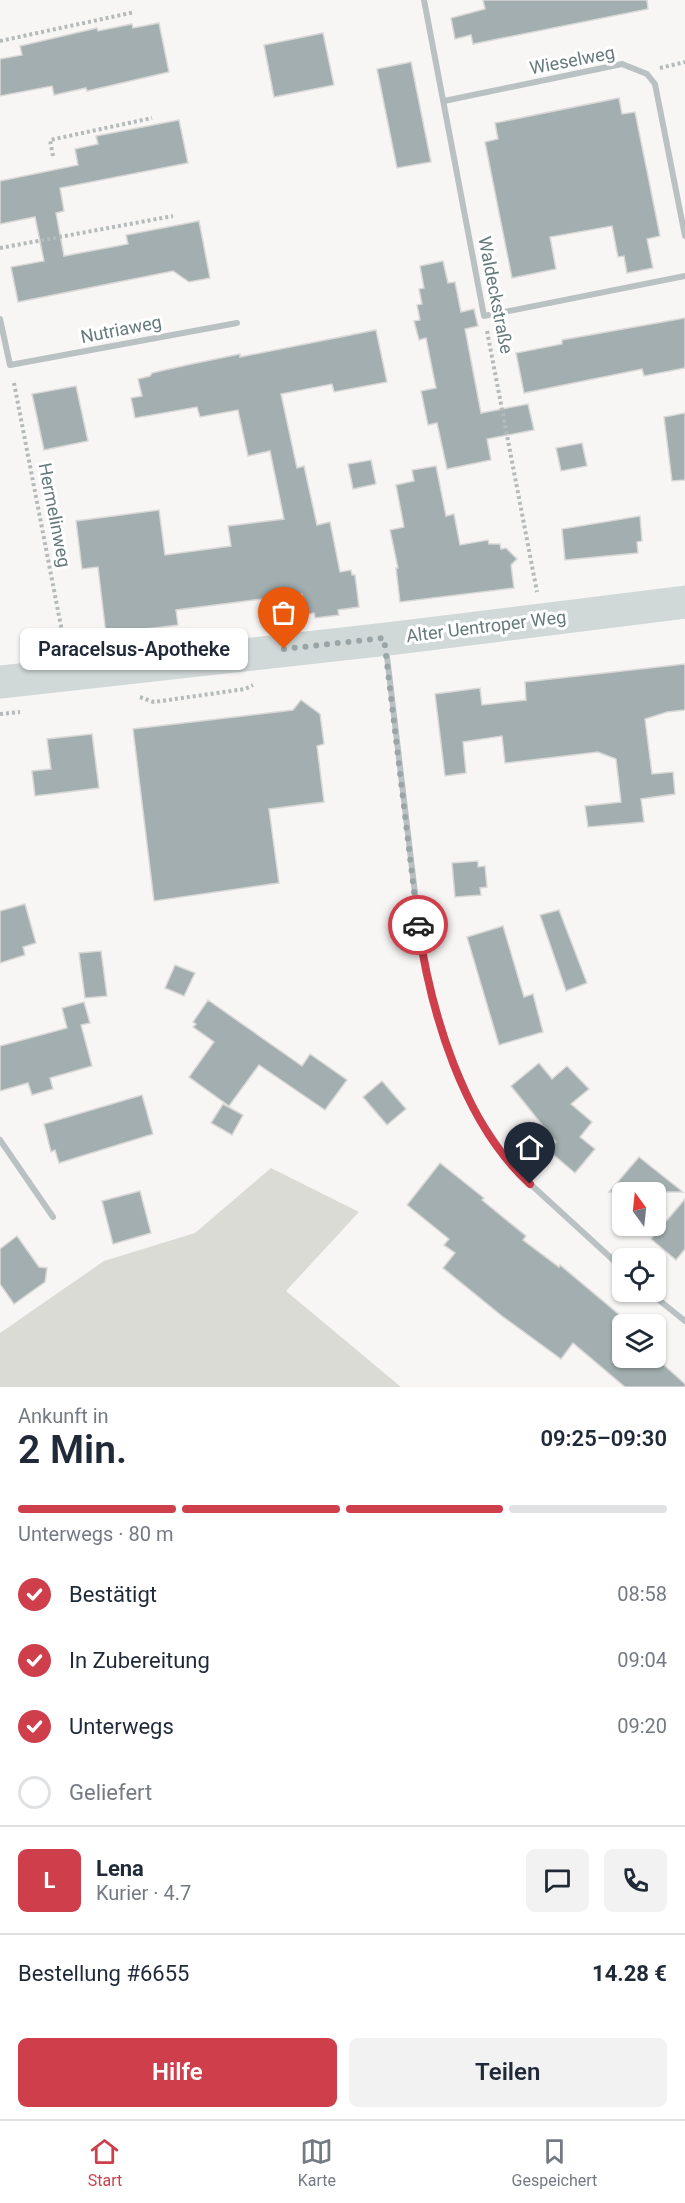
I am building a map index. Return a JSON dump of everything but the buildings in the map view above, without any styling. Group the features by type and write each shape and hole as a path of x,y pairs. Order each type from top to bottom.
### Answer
{"street":[{"name":"Waldeckstraße","path":"424,0 484,316"},
{"name":"Wieselweg","path":"444,101 622,64 647,74"},
{"path":"647,74 655,84 685,236"},
{"path":"484,316 685,276"},
{"name":"Nutriaweg","path":"0,319 10,365 237,322"},
{"name":"Alter Uentroper Weg","path":"0,682 685,602"},
{"path":"384,638 421,944 432,1000 449,1051 475,1112 515,1170 612,1259"},
{"path":"0,1140 53,1217"},
{"path":"661,1302 685,1321"}],"path":[{"path":"0,41 135,12"},
{"path":"647,74 663,67 685,62"},
{"path":"53,156 50,140 152,118"},
{"path":"0,248 172,216"},
{"name":"Waldeckstraße","path":"484,316 538,596"},
{"name":"Hermelinweg","path":"14,383 66,653"}],"shaded area":[{"path":"271,1168 359,1212 286,1291 401,1387 0,1387 0,1333 104,1261 195,1233"}],"way so far":[{"path":"284,649 384,638 393,698 418,925"}],"place":[{"name":"Paracelsus-Apotheke","path":"284,649"}],"route":[{"path":"418,925 427,977 440,1027 475,1112 515,1170 530,1184"}]}
